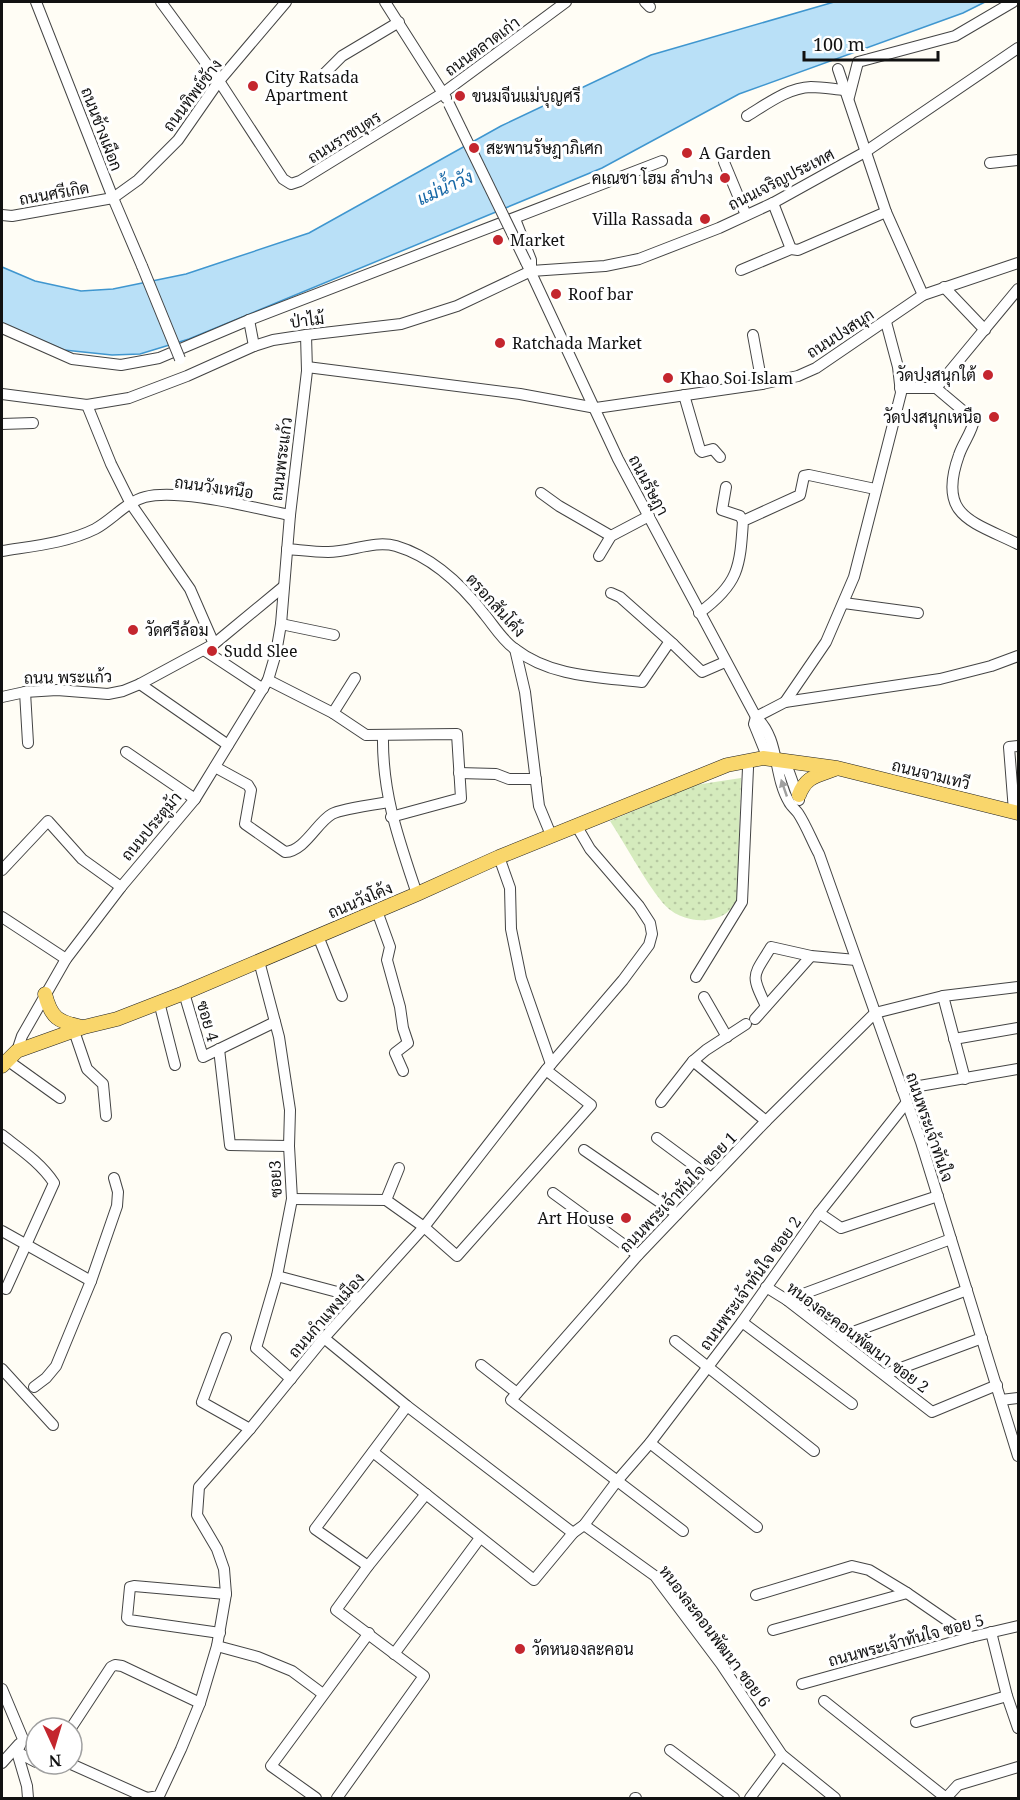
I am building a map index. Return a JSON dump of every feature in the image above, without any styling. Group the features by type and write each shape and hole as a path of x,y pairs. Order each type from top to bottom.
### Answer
{"main road":[{"name":"ถนนวังโค้ง","path":"8,1059 79,1029 117,1019 184,993 551,835 712,770 763,758 777,759"},
{"name":"ถนนวังโค้ง","path":"712,770 726,771 764,766 777,759"},
{"name":"ถนนจามเทวี","path":"777,759 837,768 1016,812"},
{"path":"799,795 803,783 810,778 837,768"},
{"path":"45,994 49,1010 55,1017 79,1029"}],"street":[{"name":"ถนนช้างเผือก","path":"36,2 112,198 187,376"},
{"path":"161,2 219,81"},
{"name":"ถนนทิพย์ช้าง","path":"112,198 138,180 178,140 219,81 286,2"},
{"path":"385,2 449,104 528,266"},
{"path":"546,2 554,12"},
{"name":"ถนนตลาดเก่า","path":"411,112 443,93 566,2"},
{"path":"847,94 858,62 955,36 1013,2"},
{"path":"319,79 342,56 399,22"},
{"name":"ถนนเจริญประเทศ","path":"528,266 619,264 639,259 746,215 865,152 1018,48"},
{"path":"838,69 886,212 923,295"},
{"name":"ถนนราชบุตร","path":"219,81 284,179 291,184 300,181 411,112"},
{"path":"747,116 799,88 812,87 847,94"},
{"path":"990,163 1018,160"},
{"path":"2,328 72,359 121,365 159,358 249,320 662,161"},
{"path":"724,162 746,215"},
{"name":"ถนนศรีเกิด","path":"2,215 12,216 112,198"},
{"path":"773,202 791,249"},
{"path":"741,270 791,249 798,250 886,212"},
{"path":"515,219 531,260 528,266"},
{"name":"ถนนปงสนุก","path":"307,366 520,394 596,408 762,384 798,376 816,368 923,295 1018,264"},
{"name":"ป่าไม้","path":"2,394 87,405 129,398 273,340 401,324 457,306 528,266"},
{"name":"ถนนรัษฎา","path":"528,266 618,459 725,662 756,717 762,723 777,759"},
{"path":"944,287 985,330"},
{"path":"936,388 1018,289"},
{"path":"249,320 254,346"},
{"path":"785,702 826,642 854,577 875,489 896,418 900,388 898,367 886,322"},
{"name":"ถนนพระแก้ว","path":"283,587 307,366 306,335"},
{"path":"753,335 762,384"},
{"path":"900,388 936,388 974,420 952,472 951,492 955,505 966,519 1018,544"},
{"path":"684,394 700,450 702,452 713,449 720,457"},
{"path":"87,405 111,464 131,504 190,588 209,647 266,685 333,713 366,735 457,734 461,798 391,817"},
{"path":"2,424 33,423"},
{"path":"743,521 800,495 804,476 809,475 875,489"},
{"path":"699,612 721,597 734,577 742,550 743,521 740,516 722,510 726,487"},
{"path":"541,493 611,536"},
{"name":"ถนนวังเหนือ","path":"2,551 55,542 94,529 145,497 170,495 217,501 290,515"},
{"path":"599,556 611,536 649,516"},
{"name":"ตรอกสันโค้ง","path":"287,549 328,552 381,543 396,546 424,558 444,570 515,649 548,668 579,675 642,682 668,645 674,644"},
{"name":"ถนน พระแก้ว","path":"2,697 25,692 57,690 108,694 140,684 209,647 283,587"},
{"name":"ถนนประตูม้า","path":"8,1059 66,959 121,887 195,799 266,685 276,653 281,624 283,587"},
{"path":"611,593 620,597 702,672 725,662"},
{"path":"844,603 918,613"},
{"path":"281,624 334,635"},
{"path":"515,649 525,692 539,806 551,835"},
{"path":"756,717 785,702 940,679 991,666 1018,656"},
{"path":"333,713 355,678"},
{"path":"140,684 228,745"},
{"path":"25,692 28,743"},
{"path":"383,736 383,774 391,817 417,894"},
{"path":"1016,812 1009,747 1018,746"},
{"path":"126,752 195,799"},
{"path":"777,759 789,772 799,795 798,813"},
{"name":"ถนนพระเจ้าทันใจ","path":"777,759 778,770 789,801 798,813 819,854 907,1102 1018,1456"},
{"path":"215,767 248,785 251,790 245,824 285,852 289,852 310,837 333,813 388,802"},
{"path":"696,977 742,902 748,768"},
{"path":"459,773 496,774 508,779 536,779"},
{"path":"2,870 48,821 82,859 121,887"},
{"name":"ถนนกำแพงเมือง","path":"84,1770 147,1798 162,1797 200,1703 217,1646 226,1594 224,1569 217,1548 197,1515 196,1502 199,1487 324,1338 424,1227 549,1067 623,980 649,945 652,934 650,923 639,906 590,849 576,825"},
{"path":"292,1199 386,1200 424,1227 457,1256 591,1105 549,1067 521,978 511,929 510,888 500,857"},
{"path":"377,911 390,947 387,960 408,1040 408,1043 395,1053 403,1071"},
{"path":"2,917 66,959"},
{"path":"318,936 342,996"},
{"path":"766,1006 755,984 755,973 771,947 811,956 856,960"},
{"path":"661,1102 693,1061 706,1050 751,1022 811,956"},
{"name":"ซอย3","path":"259,961 275,1022 290,1110 289,1146 292,1199 277,1276 256,1348 291,1379"},
{"path":"875,1013 943,996 1018,987"},
{"name":"ซอย 4","path":"184,993 203,1057 219,1049"},
{"path":"943,996 965,1079"},
{"path":"704,997 727,1037"},
{"path":"159,1002 175,1065"},
{"name":"ถนนพระเจ้าทันใจ ซอย 1","path":"514,1397 638,1255 766,1121 875,1013"},
{"path":"275,1022 219,1049 230,1145 289,1146"},
{"path":"954,1040 1018,1028"},
{"path":"79,1029 87,1069 104,1084 106,1116"},
{"path":"8,1059 60,1098"},
{"path":"693,1061 766,1121"},
{"path":"902,1089 1018,1069"},
{"name":"ถนนพระเจ้าทันใจ ซอย 2","path":"373,1452 534,1580 573,1533 584,1525 617,1481 650,1443 742,1322 819,1213 907,1102"},
{"path":"2,1135 26,1153 54,1183 6,1289"},
{"path":"657,1138 711,1178"},
{"path":"584,1150 677,1214"},
{"path":"386,1200 399,1168"},
{"path":"34,1387 56,1366 91,1281 117,1206 118,1192 114,1179"},
{"path":"553,1193 638,1255"},
{"path":"819,1213 841,1227 938,1196"},
{"path":"2,1231 91,1281"},
{"path":"787,1300 951,1239"},
{"path":"277,1276 360,1298"},
{"name":"หนองละคอนพัฒนา ซอย 2","path":"766,1287 787,1300 932,1412 997,1385"},
{"path":"837,1338 967,1290"},
{"path":"742,1322 852,1404"},
{"path":"226,1338 202,1402 250,1429"},
{"path":"324,1338 407,1406 573,1533"},
{"path":"885,1374 982,1338"},
{"path":"675,1341 814,1451"},
{"path":"481,1365 514,1397 683,1532"},
{"path":"2,1369 53,1425"},
{"path":"1001,1400 1018,1398"},
{"path":"368,1566 315,1528 407,1406"},
{"path":"650,1443 757,1527"},
{"path":"336,1798 424,1676 336,1610 426,1494"},
{"name":"หนองละคอนพัฒนา ซอย 6","path":"584,1525 655,1576 721,1664 782,1755 835,1798"},
{"path":"394,1654 480,1538"},
{"path":"756,1595 852,1566 869,1570 971,1637"},
{"path":"220,1633 129,1620 127,1618 130,1587 226,1594"},
{"path":"772,1630 907,1593"},
{"name":"ถนนพระเจ้าทันใจ ซอย 5","path":"802,1684 1018,1626"},
{"path":"991,1632 1007,1696 1018,1728"},
{"path":"316,1798 272,1766 369,1634"},
{"path":"217,1646 292,1671 323,1694"},
{"path":"79,1716 111,1667 115,1665 122,1665 200,1703"},
{"path":"2,1689 23,1739 18,1752 28,1798"},
{"path":"916,1722 1007,1696"},
{"path":"824,1701 946,1798 958,1785 1018,1767"},
{"path":"2,1763 23,1739"},
{"path":"670,1750 734,1798"},
{"path":"18,1752 24,1755"},
{"path":"750,1798 782,1755"}],"green space":[{"path":"741,778 737,900 727,913 717,918 700,920 683,917 662,902 610,821 695,785"}],"water":[{"name":"แม่น้ำวัง","path":"834,2 985,2 963,13 739,94 602,168 189,339 140,354 112,355 64,350 2,323 2,267 35,281 81,291 113,289 186,274 309,233 501,126 651,55"}],"place":[{"name":"City Ratsada Apartment","path":"253,86"},
{"name":"ขนมจีนแม่บุญศรี","path":"460,96"},
{"name":"สะพานรัษฎาภิเศก","path":"474,148"},
{"name":"A Garden","path":"687,153"},
{"name":"คเณชา โฮม ลำปาง","path":"725,178"},
{"name":"Villa Rassada","path":"705,219"},
{"name":"Market","path":"498,240"},
{"name":"Roof bar","path":"556,294"},
{"name":"Ratchada Market","path":"500,343"},
{"name":"วัดปงสนุกใต้","path":"988,375"},
{"name":"Khao Soi Islam","path":"668,378"},
{"name":"วัดปงสนุกเหนือ","path":"994,417"},
{"name":"วัดศรีล้อม","path":"133,630"},
{"name":"Sudd Slee","path":"212,651"},
{"name":"Art House","path":"626,1218"},
{"name":"วัดหนองละคอน","path":"520,1649"}]}
